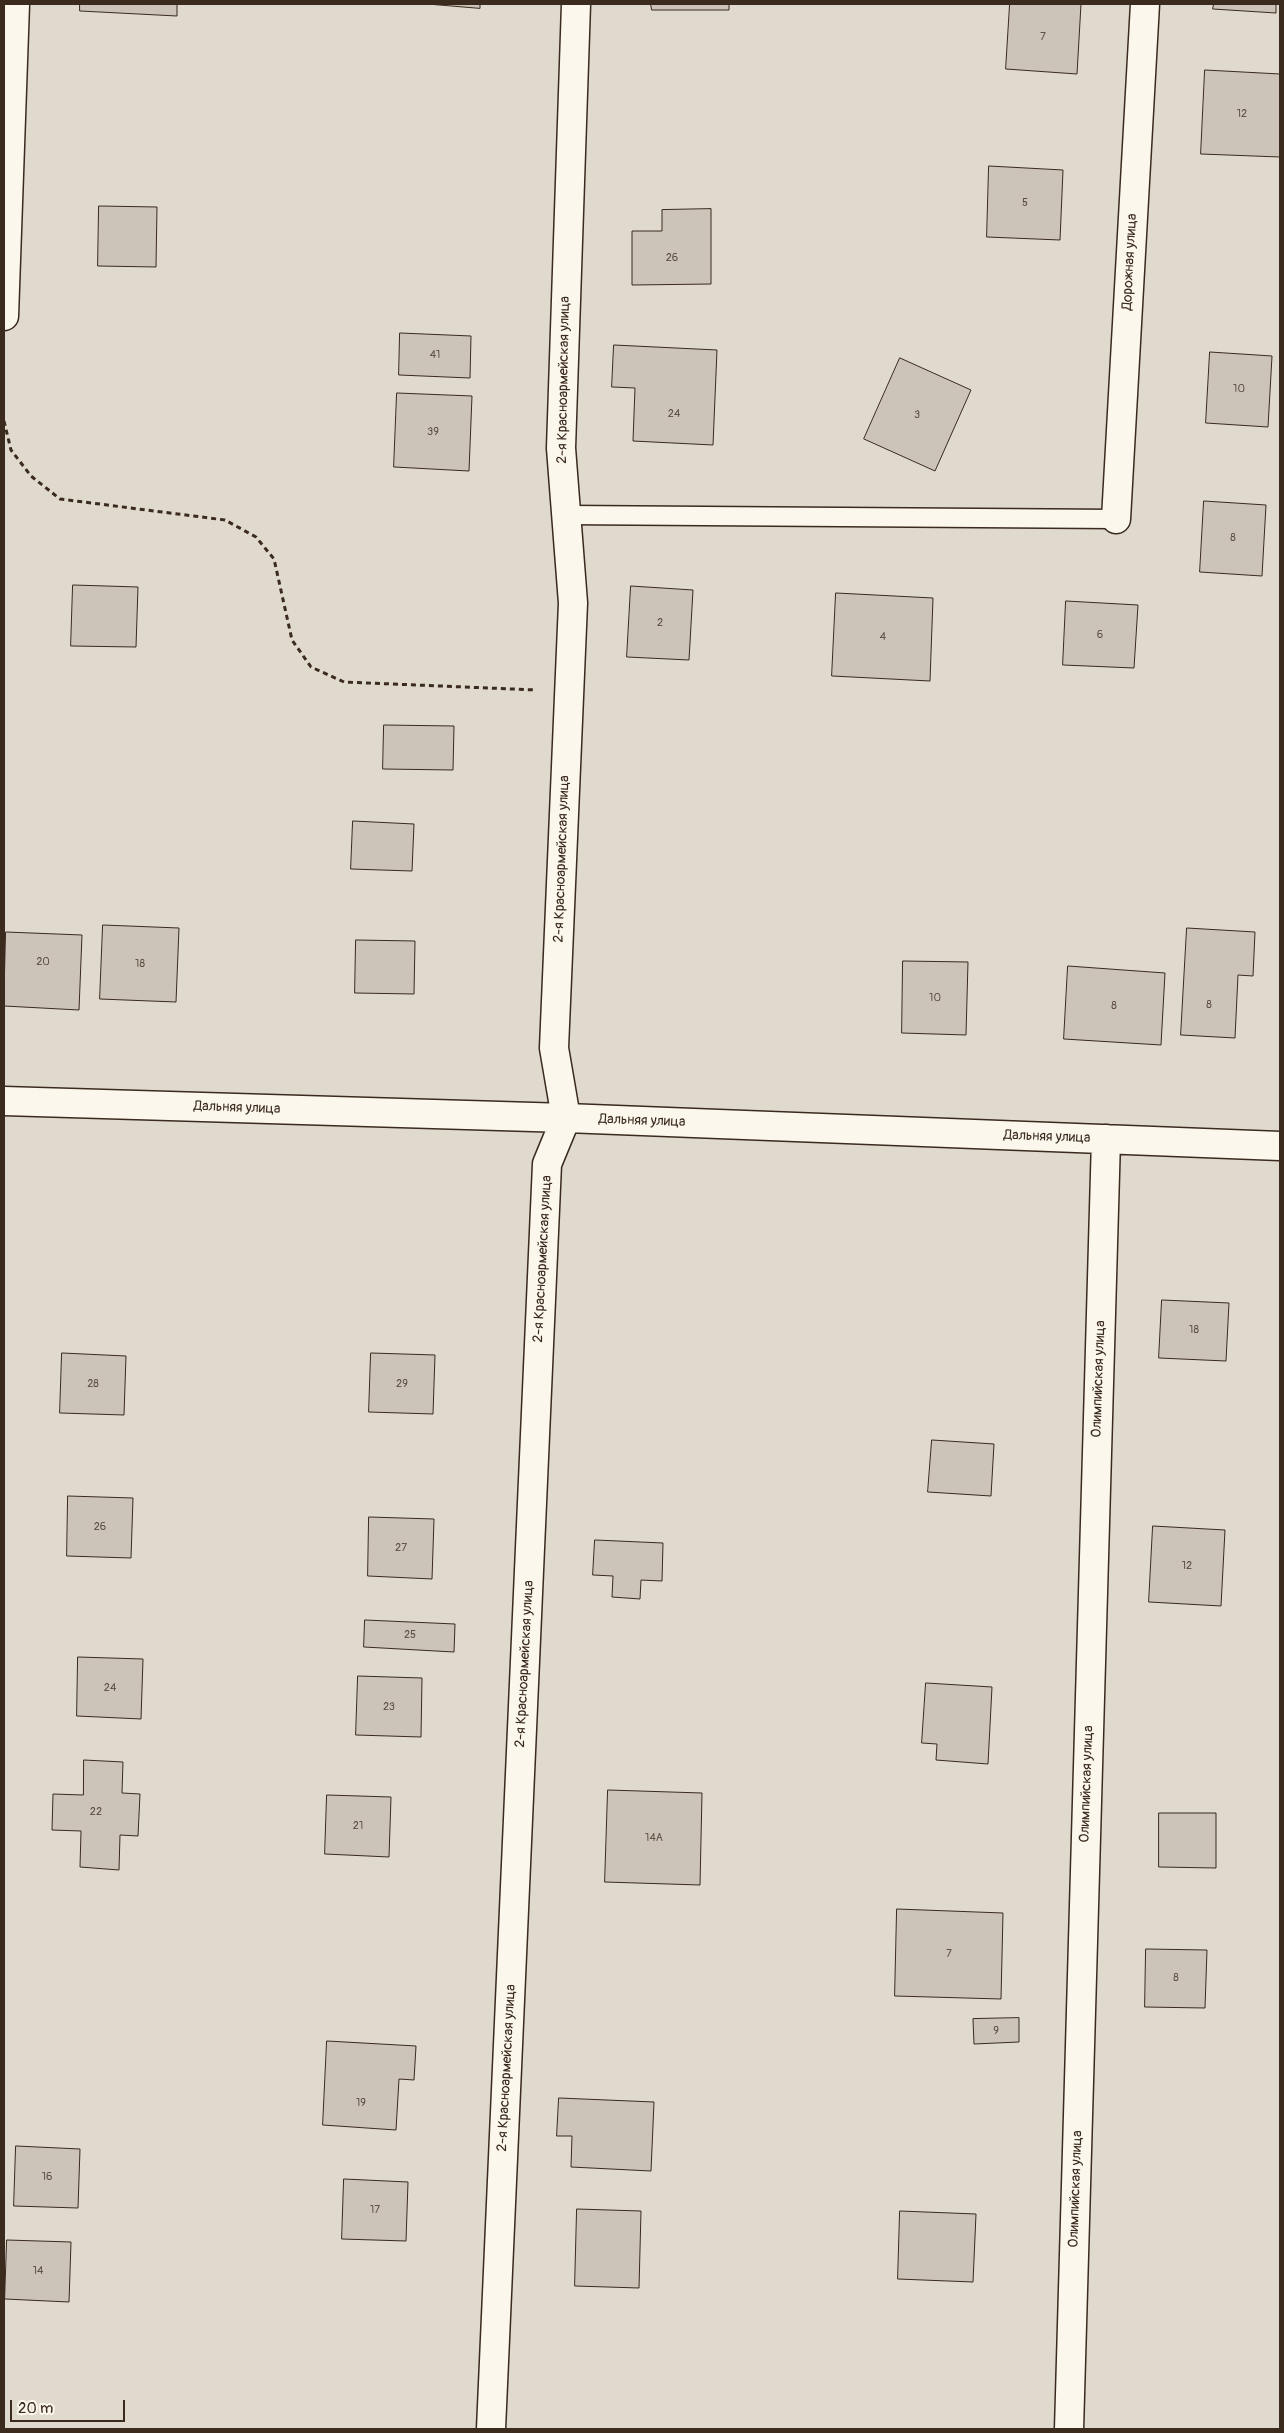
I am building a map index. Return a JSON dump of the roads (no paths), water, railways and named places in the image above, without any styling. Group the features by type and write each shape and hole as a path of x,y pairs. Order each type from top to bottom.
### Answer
{"street":[{"path":"4,316 14,4"},
{"name":"2-я Красноармейская улица","path":"491,2429 547,1164 566,1118 554,1048 573,603 561,448 576,4"},
{"name":"Дорожная улица","path":"1116,519 1145,4"},
{"name":"Дальняя улица","path":"4,1101 566,1118 1280,1146"},
{"name":"Олимпийская улица","path":"1069,2429 1106,1139"}],"lane":[{"path":"566,515 1116,519"}]}
